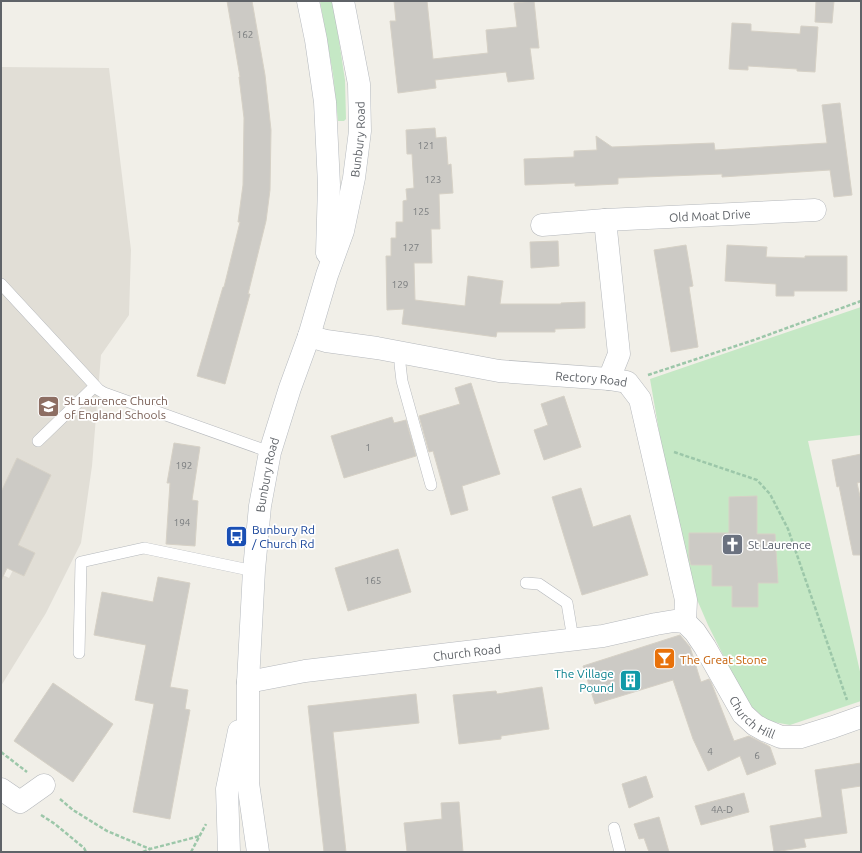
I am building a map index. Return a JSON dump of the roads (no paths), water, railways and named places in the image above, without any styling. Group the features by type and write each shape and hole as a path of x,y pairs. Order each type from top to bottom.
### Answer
{"street":[{"name":"Bunbury Road","path":"308,1 316,40 325,102 329,185 327,275"},
{"name":"Bunbury Road","path":"248,682 254,571 260,506 270,452 342,231 354,178 360,131 359,84 343,1"},
{"name":"Old Moat Drive","path":"542,225 605,220 816,210"},
{"path":"605,220 620,354 618,380"},
{"name":"Rectory Road","path":"309,336 326,341 499,371 618,380 640,399 686,600 685,622"},
{"name":"Church Road","path":"248,682 305,671 603,636 656,624 674,621 685,622"},
{"name":"Church Hill","path":"685,622 695,632 705,646 743,714 755,725 764,730 782,736 801,737 833,727 855,711"},
{"path":"229,852 227,789 248,682"},
{"path":"248,682 248,783 258,852"},
{"path":"1,789 20,802 44,785"}],"lane":[{"path":"1,284 94,386 104,394 270,452"},
{"path":"402,353 400,364 402,381 431,485"},
{"path":"38,441 94,386"},
{"path":"79,653 81,562 144,548 254,571"},
{"path":"526,583 539,584 567,603 574,639"},
{"path":"614,828 620,852"}],"place":[{"name":"St Laurence Church of England Schools","path":"49,407"},
{"name":"Bunbury Rd / Church Rd","path":"237,536"},
{"name":"St Laurence","path":"732,544"},
{"name":"The Great Stone","path":"665,659"},
{"name":"The Village Pound","path":"630,680"}]}
